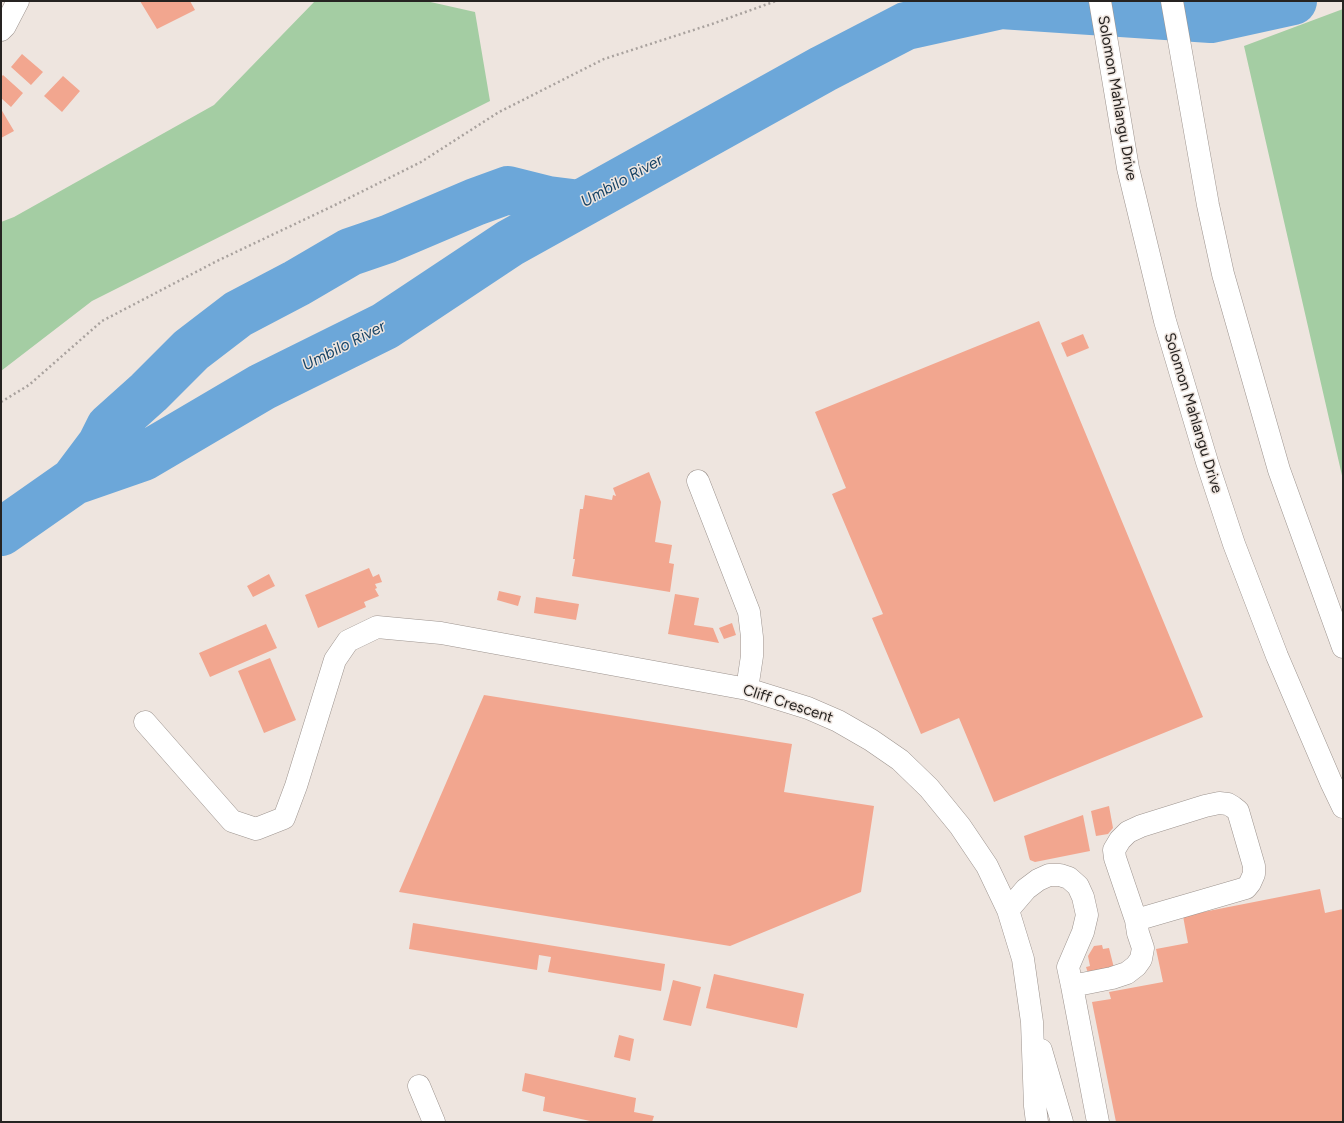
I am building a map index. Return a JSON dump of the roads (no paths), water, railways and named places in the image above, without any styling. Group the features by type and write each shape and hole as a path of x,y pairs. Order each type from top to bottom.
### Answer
{"main road":[{"path":"1,30 5,26 18,1"},
{"name":"Solomon Mahlangu Drive","path":"1100,1 1128,168 1165,321 1205,455 1234,544 1277,656 1343,807"},
{"path":"1172,1 1208,205 1223,274 1279,470 1343,647"},
{"path":"698,481 749,612 752,638 752,656 748,689"},
{"name":"Cliff Crescent","path":"145,722 232,821 256,829 284,818 296,786 335,660 348,641 377,627 441,633 748,689 808,708 838,721 871,740 900,760 929,788 960,826 987,866 1008,910 1023,959 1032,1022 1037,1122"},
{"path":"1072,986 1112,978 1127,973 1136,966 1141,959 1143,948 1138,933 1136,920 1115,858 1114,850 1120,840 1128,832 1141,826 1205,806 1228,804 1238,811 1254,866 1254,874 1246,888 1136,920"},
{"path":"1008,910 1026,889 1038,880 1049,875 1060,875 1069,878 1078,886 1083,897 1087,914 1083,932 1068,967 1098,1122"},
{"name":"Cliff Crescent","path":"1032,1022 1062,1122"},
{"path":"419,1086 434,1122"}],"waterway":[{"name":"Umbilo River","path":"1,532 74,481 143,457 262,387 385,326 510,243 823,69 906,26 1001,5 1211,19 1293,1"},
{"path":"74,481 101,445 110,427 149,392 191,350 238,314 297,283 350,252 388,239 475,202 508,190 548,200 580,204"}]}
